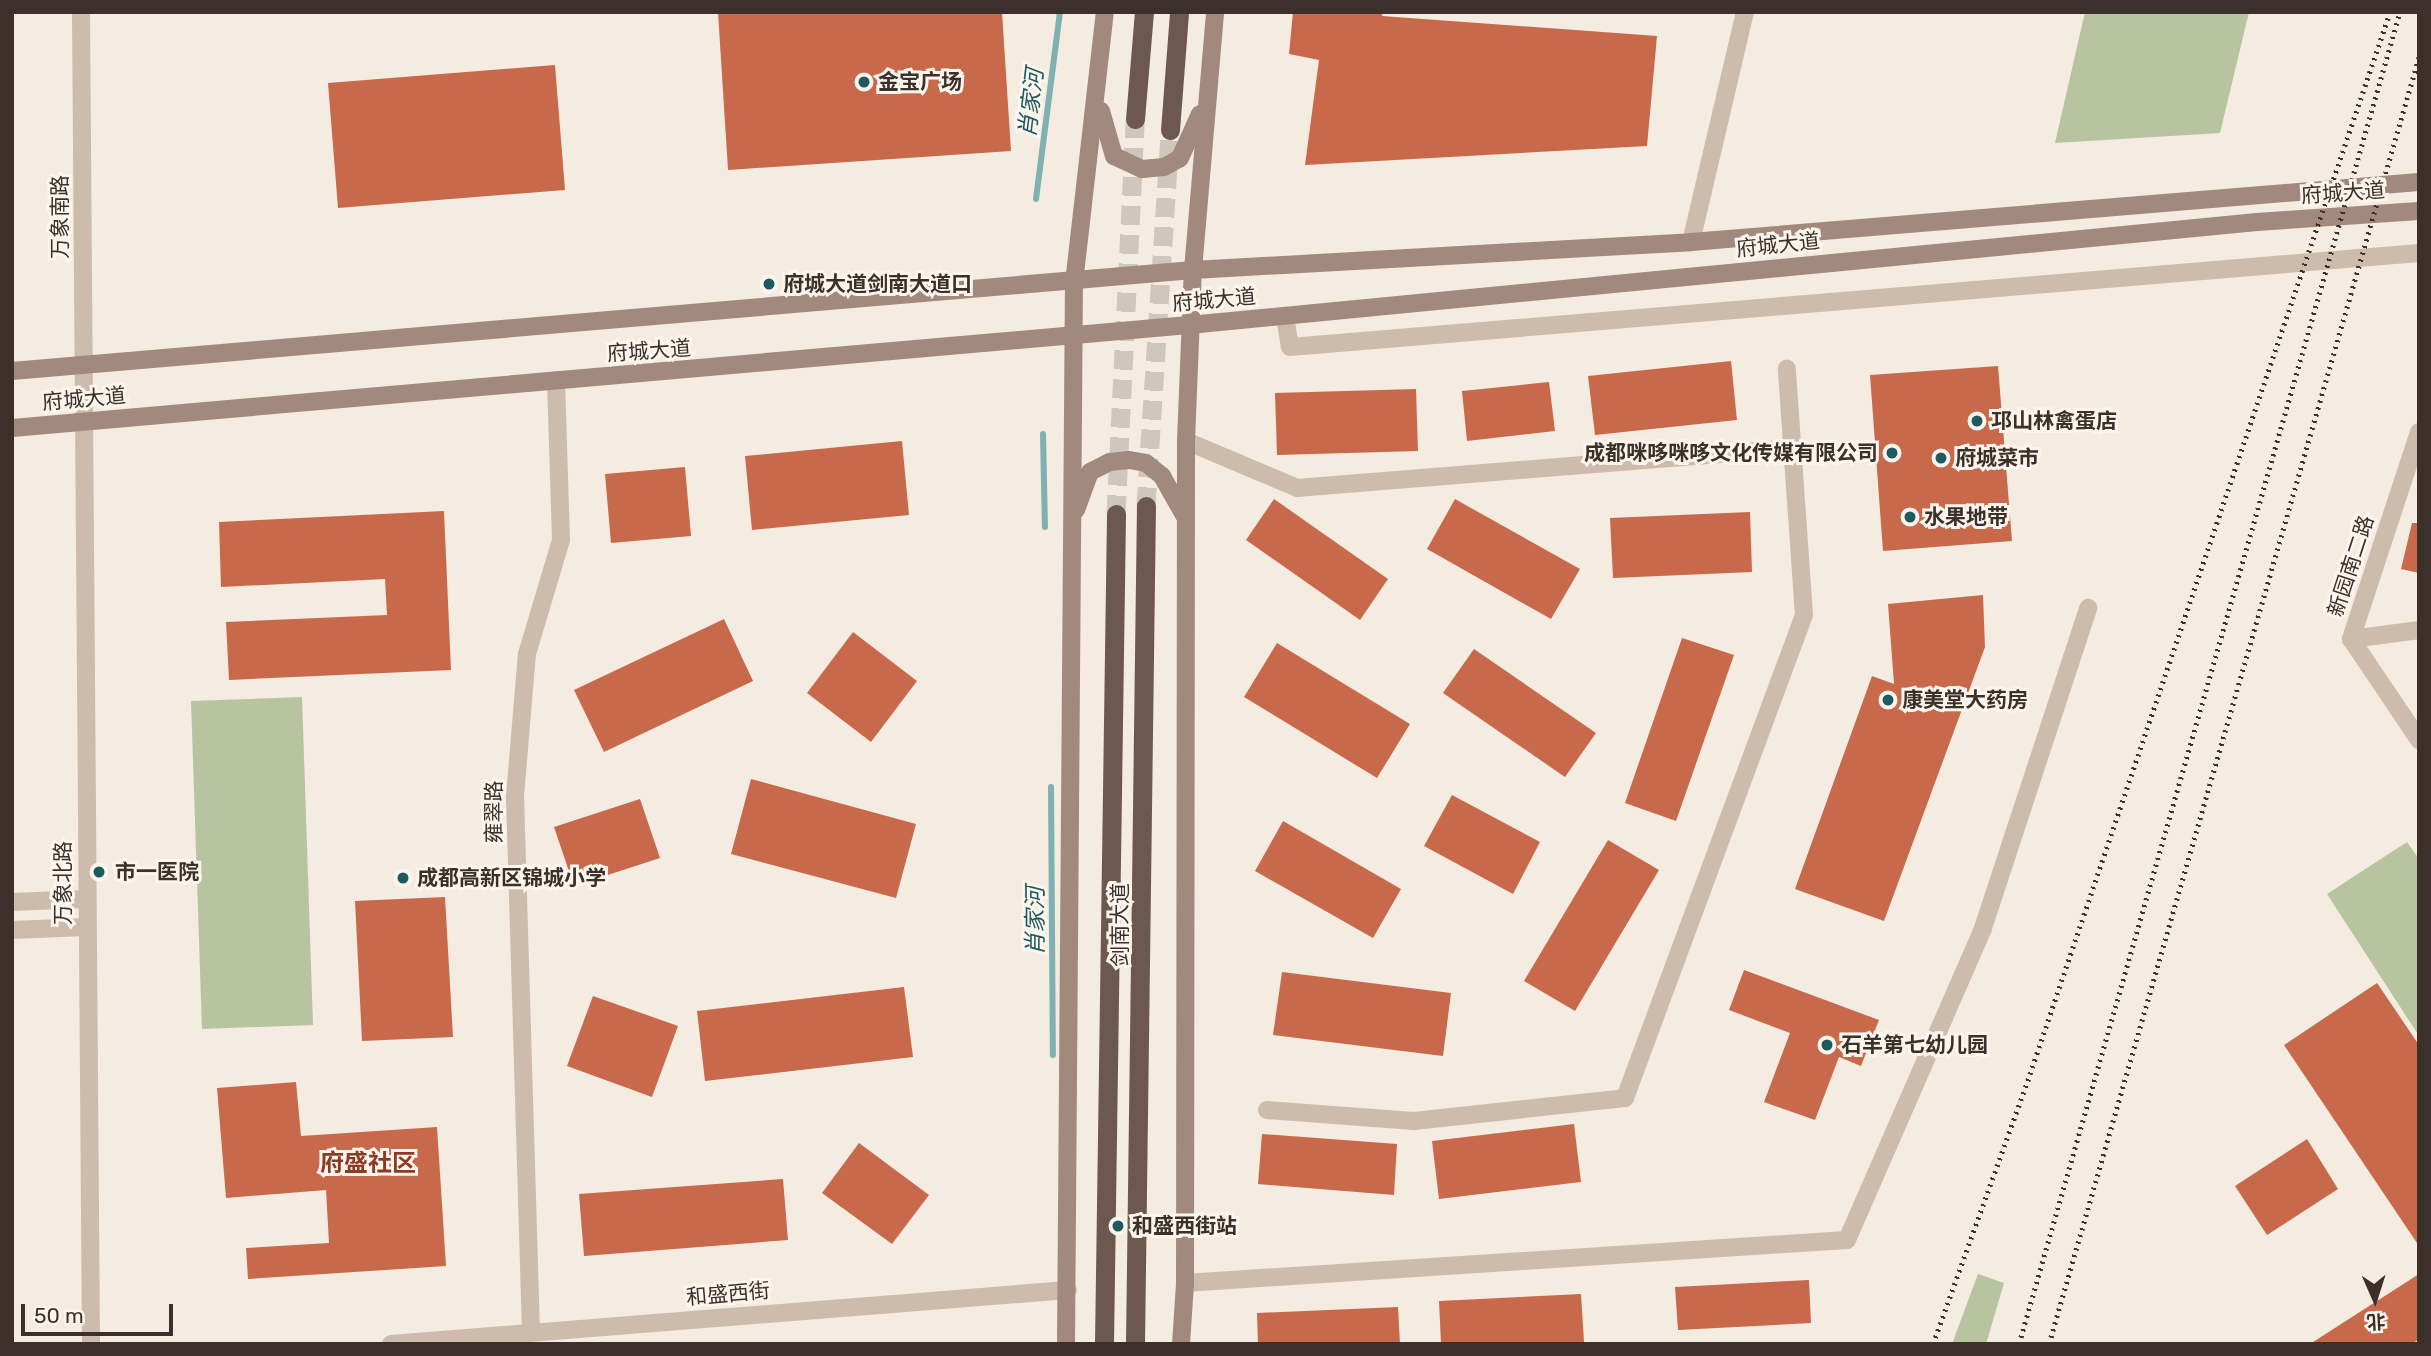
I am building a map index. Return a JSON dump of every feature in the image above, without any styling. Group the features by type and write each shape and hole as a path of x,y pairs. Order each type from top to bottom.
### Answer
{"highway":[{"path":"1135,119 1144,12"},
{"path":"1170,130 1179,12"},
{"name":"剑南大道","path":"1135,1344 1140,1249 1146,506"},
{"name":"剑南大道","path":"1104,1344 1116,514"}],"main road":[{"path":"1066,1344 1074,283 1105,12"},
{"path":"1181,1344 1185,1283 1186,441 1189,325 1215,12"},
{"path":"1098,83 1103,129 1114,156 1142,169 1164,167 1180,158 1209,93"},
{"name":"府城大道","path":"12,371 1193,271 1691,242 2419,182"},
{"name":"府城大道","path":"12,428 1189,325 2257,222 2419,211"},
{"path":"1072,525 1090,472 1110,462 1129,460 1146,463 1162,476 1186,518"}],"street":[{"name":"万象南路","path":"81,12 83,366 86,422"},
{"path":"1691,242 1745,12"},
{"path":"1285,316 1290,347 2419,253"},
{"path":"1267,1110 1414,1121 1625,1098 1804,615 1787,369"},
{"name":"雍翠路","path":"531,1332 515,796 527,654 561,540 556,380"},
{"name":"万象北路","path":"86,422 86,927 90,1344"},
{"name":"新园南二路","path":"2419,432 2351,639 2419,740"},
{"path":"1186,441 1297,488 1792,448"},
{"path":"1185,1283 1847,1240 1983,928 2088,608"},
{"path":"2351,639 2419,630"},
{"path":"12,902 86,899"},
{"path":"12,930 86,927"},
{"name":"和盛西街","path":"391,1344 465,1341 531,1332 1068,1290"}],"green space":[{"path":"2085,12 2249,12 2220,133 2055,143"},
{"path":"302,697 313,1025 202,1029 191,701"},
{"path":"2407,842 2419,859 2419,1036 2327,894"},
{"path":"1978,1274 2004,1283 1986,1344 1952,1344"}],"building":[{"name":"金宝广场","path":"718,12 1002,12 1011,151 728,170"},
{"path":"1293,12 1383,12 1382,16 1657,36 1647,146 1305,165 1319,60 1289,54"},
{"path":"555,65 565,190 338,208 328,83"},
{"path":"1731,361 1737,420 1595,435 1588,376"},
{"name":"府城菜市","path":"1998,366 2012,541 1883,551 1870,375"},
{"path":"1549,382 1555,431 1467,441 1462,391"},
{"path":"1416,389 1418,451 1277,455 1275,393"},
{"path":"902,441 909,515 752,530 745,456"},
{"path":"685,467 691,536 611,543 605,474"},
{"path":"1274,499 1388,579 1360,620 1246,540"},
{"path":"1455,499 1580,569 1551,619 1427,549"},
{"path":"444,511 451,670 229,680 226,622 387,615 385,579 221,587 219,522"},
{"path":"1750,512 1752,572 1613,578 1610,518"},
{"path":"2412,523 2419,523 2419,573 2401,569"},
{"path":"1983,595 1985,647 1884,921 1795,889 1872,676 1894,684 1888,604"},
{"path":"724,619 753,681 604,752 574,690"},
{"path":"853,632 917,681 871,742 807,693"},
{"path":"1682,638 1734,655 1676,821 1625,803"},
{"path":"1277,643 1410,724 1377,778 1244,697"},
{"path":"1474,649 1596,733 1565,777 1443,693"},
{"path":"751,779 916,824 896,898 731,854"},
{"path":"1452,795 1540,842 1513,894 1424,846"},
{"path":"640,799 660,858 574,886 554,827"},
{"path":"1283,821 1401,889 1373,938 1255,871"},
{"path":"1608,840 1659,870 1575,1011 1524,981"},
{"path":"445,897 453,1037 362,1041 355,901"},
{"name":"石羊第七幼儿园","path":"1744,970 1879,1020 1861,1066 1839,1057 1815,1120 1764,1102 1790,1033 1729,1010"},
{"path":"1282,972 1451,993 1443,1056 1273,1035"},
{"path":"2377,983 2419,1045 2419,1246 2284,1045"},
{"path":"904,987 913,1057 705,1081 697,1011"},
{"path":"593,996 678,1026 652,1097 567,1066"},
{"path":"296,1082 301,1136 437,1127 446,1266 248,1279 246,1248 329,1243 326,1190 226,1198 217,1088"},
{"path":"1574,1124 1581,1182 1439,1199 1432,1141"},
{"path":"1262,1134 1397,1144 1394,1195 1258,1184"},
{"path":"2307,1139 2338,1189 2267,1235 2235,1186"},
{"path":"859,1143 929,1195 892,1244 822,1193"},
{"path":"783,1179 788,1240 584,1256 579,1194"},
{"path":"2419,1274 2419,1339 2412,1344 2310,1344"},
{"path":"1809,1280 1811,1323 1678,1330 1675,1287"},
{"path":"1581,1294 1584,1342 1441,1344 1439,1301"},
{"path":"1398,1307 1400,1344 1258,1344 1257,1313"}],"waterway":[{"name":"肖家河","path":"1036,199 1060,12"},
{"name":"肖家河","path":"1043,434 1045,527"},
{"name":"肖家河","path":"1051,787 1053,1055"}],"tunnel":[{"path":"1116,514 1135,119"},
{"path":"1146,506 1170,130"}],"railway":[{"path":"1933,1344 2030,1074 2390,12"},
{"path":"2019,1344 2400,12"},
{"path":"2049,1344 2419,57"}],"place":[{"name":"金宝广场","path":"864,82"},
{"name":"府城大道剑南大道口","path":"769,284"},
{"name":"邛山林禽蛋店","path":"1977,421"},
{"name":"成都咪哆咪哆文化传媒有限公司","path":"1892,453"},
{"name":"府城菜市","path":"1941,458"},
{"name":"水果地带","path":"1910,517"},
{"name":"康美堂大药房","path":"1888,700"},
{"name":"市一医院","path":"99,872"},
{"name":"成都高新区锦城小学","path":"403,878"},
{"name":"石羊第七幼儿园","path":"1827,1045"},
{"name":"和盛西街站","path":"1118,1226"}],"district":[{"name":"府盛社区","path":"368,1164"}]}
